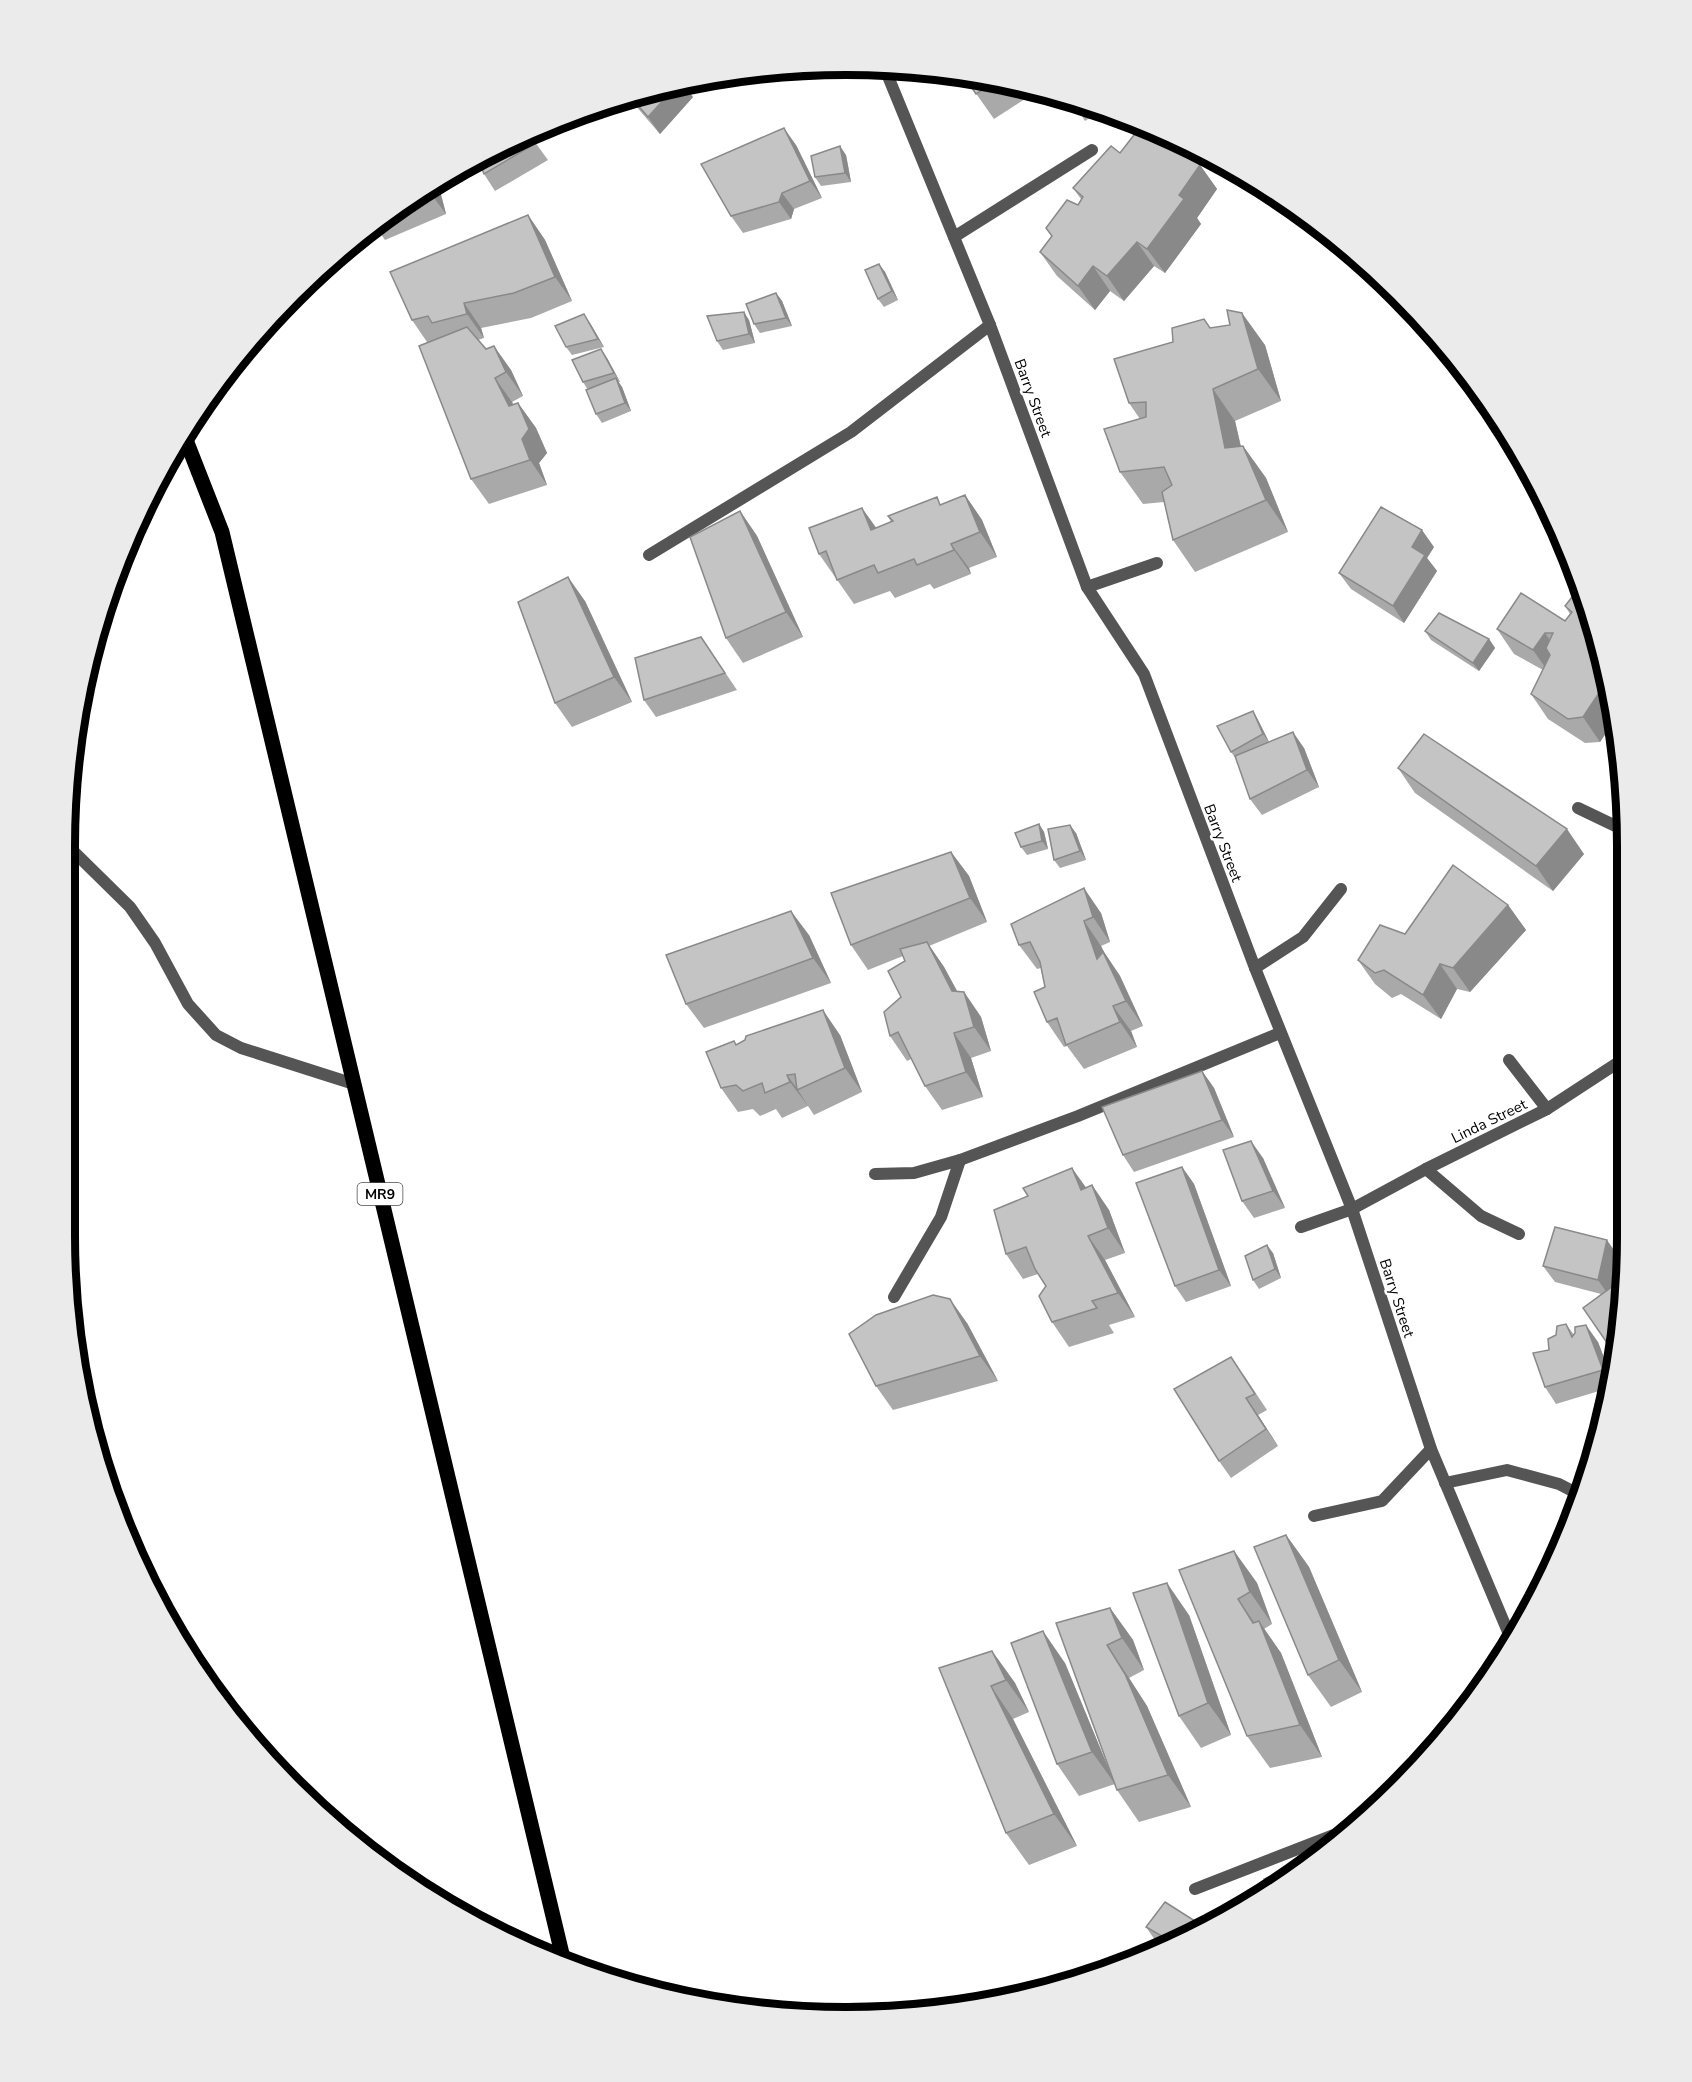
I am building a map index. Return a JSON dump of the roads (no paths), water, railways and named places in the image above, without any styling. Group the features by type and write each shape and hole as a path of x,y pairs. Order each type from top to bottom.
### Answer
{"main road":[{"name":"MR9","path":"188,445 222,532 562,1952"}],"street":[{"name":"Barry Street","path":"888,77 990,325 1087,587 1144,674 1280,1034 1352,1209 1431,1449 1508,1632"},
{"path":"954,237 1092,150"},
{"path":"650,555 851,432 990,325"},
{"path":"1087,587 1157,563"},
{"path":"1578,808 1616,826"},
{"path":"75,853 130,907 155,943 188,1004 216,1035 240,1048 354,1084"},
{"path":"1255,968 1303,937 1341,889"},
{"path":"875,1174 914,1173 960,1160 1078,1116 1280,1034"},
{"path":"1509,1060 1547,1109"},
{"name":"Linda Street","path":"1302,1227 1352,1209 1426,1169 1547,1109 1617,1066"},
{"path":"894,1297 941,1217 960,1160"},
{"path":"1426,1169 1481,1216 1519,1234"},
{"path":"1314,1516 1382,1500 1431,1449"},
{"path":"1445,1483 1507,1470 1559,1484 1573,1491"},
{"path":"1195,1889 1330,1835"}]}
